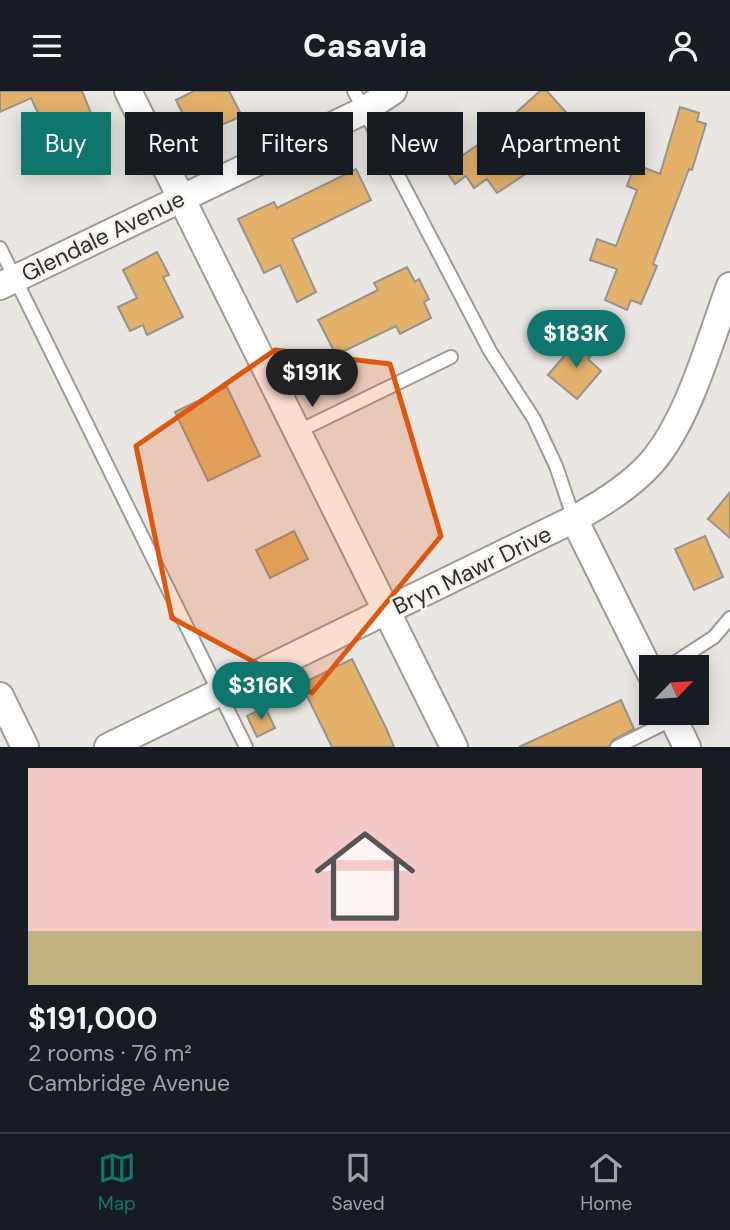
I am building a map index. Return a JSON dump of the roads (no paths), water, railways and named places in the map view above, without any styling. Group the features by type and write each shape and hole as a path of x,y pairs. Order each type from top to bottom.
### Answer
{"street":[{"path":"128,91 454,747"},
{"name":"Glendale Avenue","path":"8,282 181,198 358,101 393,91"},
{"name":"Bryn Mawr Drive","path":"108,747 574,520 632,481 651,463 668,440 683,412 730,286"},
{"path":"574,520 642,655"},
{"path":"0,696 25,747"},
{"path":"676,725 687,747"}],"lane":[{"path":"358,101 490,351 534,419 556,465 574,520"},
{"path":"0,248 8,282 246,747"},
{"path":"297,432 451,357"},
{"path":"686,655 714,636 730,618"},
{"path":"617,747 655,725"}]}
